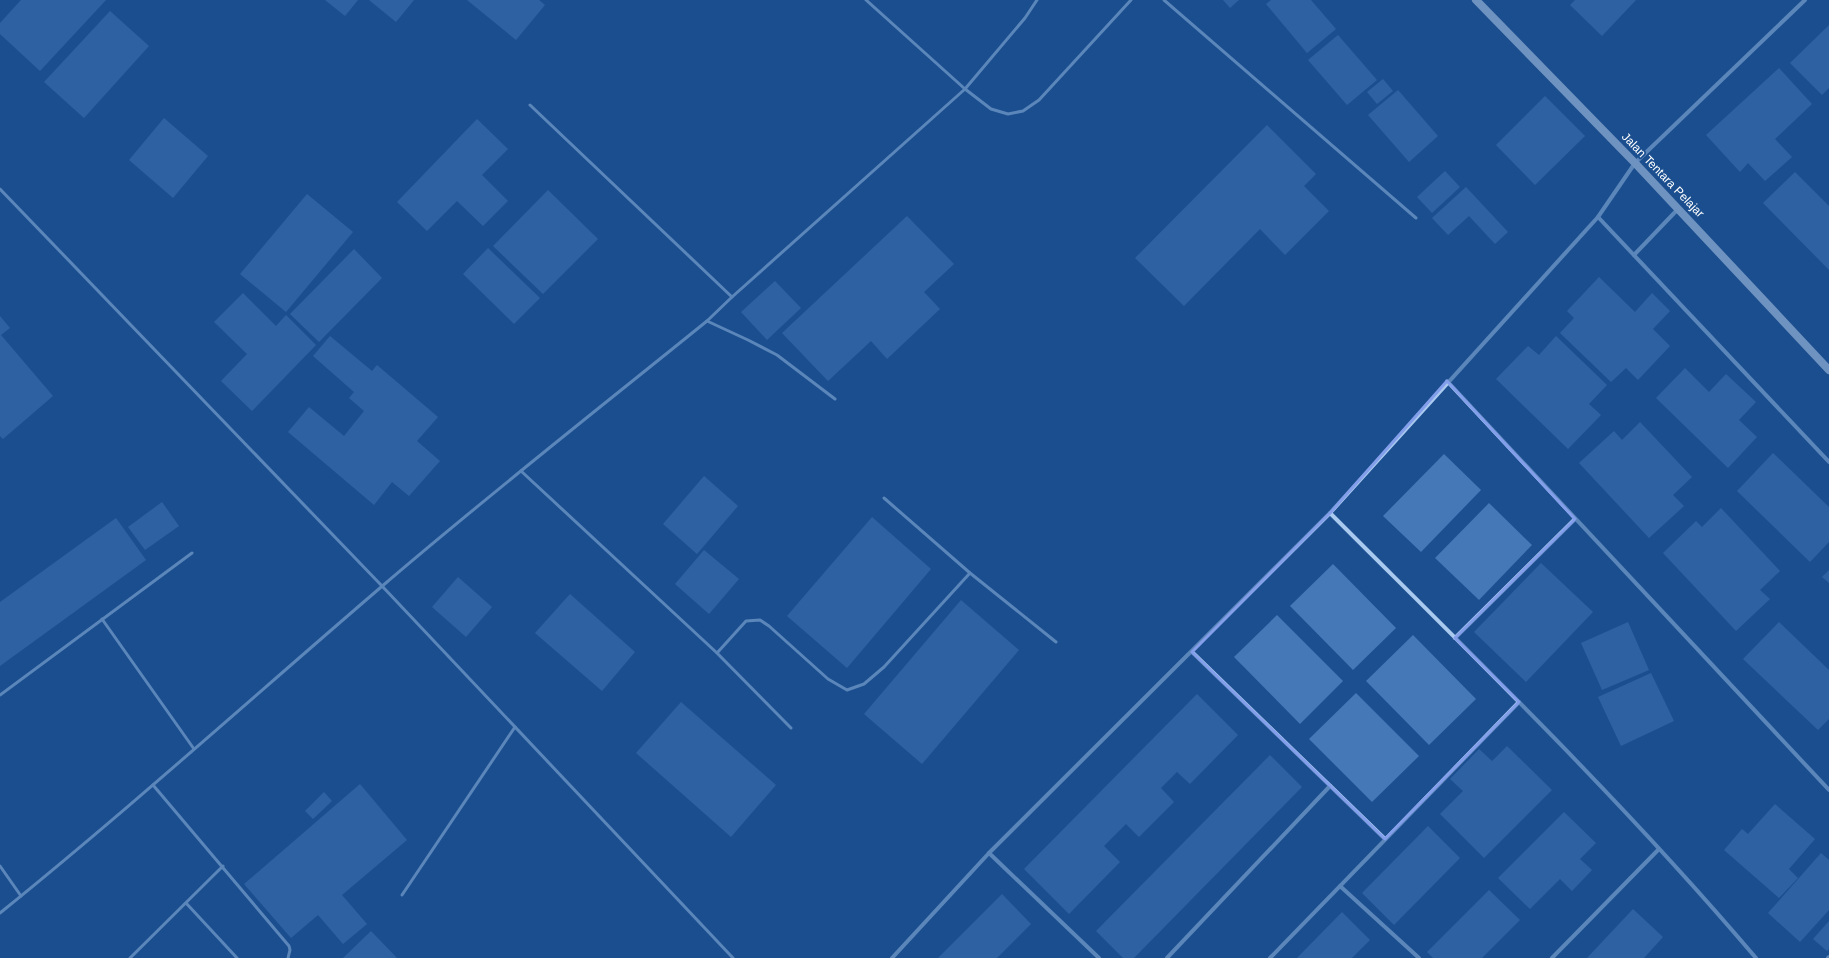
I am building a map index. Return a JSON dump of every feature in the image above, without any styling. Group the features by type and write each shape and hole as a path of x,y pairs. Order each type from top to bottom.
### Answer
{"main road":[{"name":"Jalan Tentara Pelajar","path":"1476,0 1635,163 1829,370"}],"street":[{"path":"892,958 989,853 1330,513 1447,381 1513,312 1598,217 1635,163 1806,0"},
{"path":"1634,255 1678,209"},
{"path":"1598,217 1829,462"},
{"path":"1447,381 1829,790"},
{"path":"1330,513 1519,702 1659,849 1756,958"},
{"path":"1455,638 1575,519"},
{"path":"1192,652 1385,839"},
{"path":"1270,958 1519,702"},
{"path":"1167,958 1330,786"},
{"path":"1552,958 1659,849"},
{"path":"989,853 1099,958"},
{"path":"1340,886 1418,958"}],"lane":[{"path":"866,0 965,89 992,109 1008,114 1023,111 1039,100 1131,0"},
{"path":"0,913 153,785 382,586 521,471 707,322 732,297 965,89 1025,18 1037,0"},
{"path":"1164,0 1416,218"},
{"path":"530,105 732,297"},
{"path":"0,189 382,586 733,958"},
{"path":"707,322 748,340 777,355 835,399"},
{"path":"521,471 717,653 791,728"},
{"path":"884,498 970,573 1056,642"},
{"path":"0,695 192,553"},
{"path":"717,653 746,620 760,620 769,626 828,679 847,690 864,684 884,667 970,573"},
{"path":"102,619 194,749"},
{"path":"402,895 515,727"},
{"path":"153,785 223,866 289,946 290,950 288,958"},
{"path":"0,866 21,896"},
{"path":"130,958 223,866"},
{"path":"186,904 237,958"}],"highlighted area":[{"path":"1447,381 1575,519 1455,638 1519,702 1385,839 1192,652 1330,513"}],"building":[{"path":"21,0 106,0 40,71 0,34 0,23"},
{"path":"325,0 358,0 345,16"},
{"path":"369,0 414,0 396,22"},
{"path":"467,0 539,0 545,5 516,40"},
{"path":"1223,0 1239,0 1230,8"},
{"path":"1271,0 1311,0 1336,29 1307,53 1266,4"},
{"path":"1575,0 1636,0 1602,36 1570,5"},
{"path":"110,11 149,46 84,118 44,82"},
{"path":"1829,25 1829,88 1822,95 1790,63"},
{"path":"1338,35 1377,80 1347,105 1308,60"},
{"path":"1779,68 1812,104 1775,139 1792,157 1765,181 1748,163 1740,172 1706,135"},
{"path":"1383,79 1393,91 1377,104 1367,92"},
{"path":"1398,90 1438,136 1409,162 1368,115"},
{"path":"1545,96 1585,136 1535,185 1496,145"},
{"path":"164,118 208,156 173,198 129,160"},
{"path":"477,119 508,149 482,175 508,201 483,226 457,201 427,231 397,202"},
{"path":"1267,125 1316,174 1304,186 1329,211 1285,255 1260,229 1184,306 1135,258"},
{"path":"1445,171 1460,187 1432,213 1417,197"},
{"path":"1795,172 1829,206 1829,270 1763,203"},
{"path":"1466,187 1508,232 1495,244 1469,216 1448,235 1432,218"},
{"path":"548,190 598,239 543,294 493,246"},
{"path":"307,194 353,232 286,312 240,274"},
{"path":"907,216 954,264 924,292 940,309 887,359 871,341 828,381 782,333"},
{"path":"488,248 540,298 514,324 463,274"},
{"path":"354,249 382,278 319,342 290,314"},
{"path":"1599,277 1635,312 1652,293 1670,311 1653,329 1670,346 1638,380 1626,368 1611,382 1560,333 1574,318 1567,311"},
{"path":"775,281 801,308 767,340 741,312"},
{"path":"243,293 276,326 286,315 316,345 252,411 221,381 247,354 214,322"},
{"path":"0,316 10,328 1,335 53,396 3,439 0,436"},
{"path":"330,336 372,371 377,365 438,417 417,441 440,461 409,496 392,482 374,505 288,432 309,407 344,436 364,411 349,398 354,392 313,356"},
{"path":"1556,336 1607,385 1589,404 1601,415 1568,449 1496,379 1528,346 1539,355"},
{"path":"1685,368 1709,392 1726,374 1756,402 1739,420 1757,437 1728,468 1656,398"},
{"path":"1640,422 1692,477 1673,495 1684,506 1649,538 1579,463 1614,431 1622,440"},
{"path":"1773,453 1829,507 1829,542 1810,562 1737,491"},
{"path":"1444,454 1481,490 1421,552 1383,516"},
{"path":"704,476 738,506 697,554 663,524"},
{"path":"162,502 179,526 145,550 128,527"},
{"path":"1489,503 1532,545 1479,600 1435,558"},
{"path":"1721,508 1780,571 1760,590 1770,599 1736,631 1663,553 1696,521 1702,527"},
{"path":"872,517 931,569 847,668 787,616"},
{"path":"116,518 146,560 0,666 0,602"},
{"path":"704,550 739,579 709,614 675,584"},
{"path":"1541,563 1593,612 1526,682 1474,632"},
{"path":"1333,564 1396,628 1353,670 1290,606"},
{"path":"1829,570 1829,583 1822,577"},
{"path":"458,577 492,607 466,637 432,607"},
{"path":"570,594 635,652 602,691 535,633"},
{"path":"961,600 1019,650 922,764 864,714"},
{"path":"1277,615 1343,681 1300,724 1234,657"},
{"path":"1628,622 1649,670 1602,690 1581,643"},
{"path":"1779,622 1829,670 1829,719 1818,730 1743,659"},
{"path":"1413,635 1476,699 1429,745 1366,681"},
{"path":"1651,673 1674,721 1621,746 1598,697"},
{"path":"1356,693 1419,756 1372,802 1309,739"},
{"path":"1197,694 1238,735 1190,784 1177,772 1161,788 1174,802 1139,837 1126,824 1104,846 1120,862 1069,914 1024,869"},
{"path":"681,702 776,785 731,837 636,753"},
{"path":"1507,746 1552,790 1484,858 1440,814 1463,791 1450,779 1479,749 1492,761"},
{"path":"1270,755 1302,787 1134,958 1123,958 1096,931"},
{"path":"360,784 407,840 342,895 367,924 343,944 318,915 291,938 244,884"},
{"path":"324,792 332,801 313,819 305,811"},
{"path":"1775,804 1815,839 1789,869 1798,878 1779,898 1724,850 1742,829 1748,834"},
{"path":"1564,812 1596,843 1580,859 1592,870 1572,891 1560,879 1530,909 1498,878"},
{"path":"1428,826 1460,858 1394,925 1362,893"},
{"path":"1821,853 1829,860 1829,910 1800,942 1768,913"},
{"path":"1489,890 1520,920 1482,958 1433,958 1427,952"},
{"path":"1002,894 1031,924 997,958 938,958"},
{"path":"1633,909 1663,937 1644,958 1587,958"},
{"path":"1342,912 1370,940 1352,958 1297,958"},
{"path":"1829,921 1829,949 1827,951 1813,939"},
{"path":"371,931 397,958 343,958"}]}
